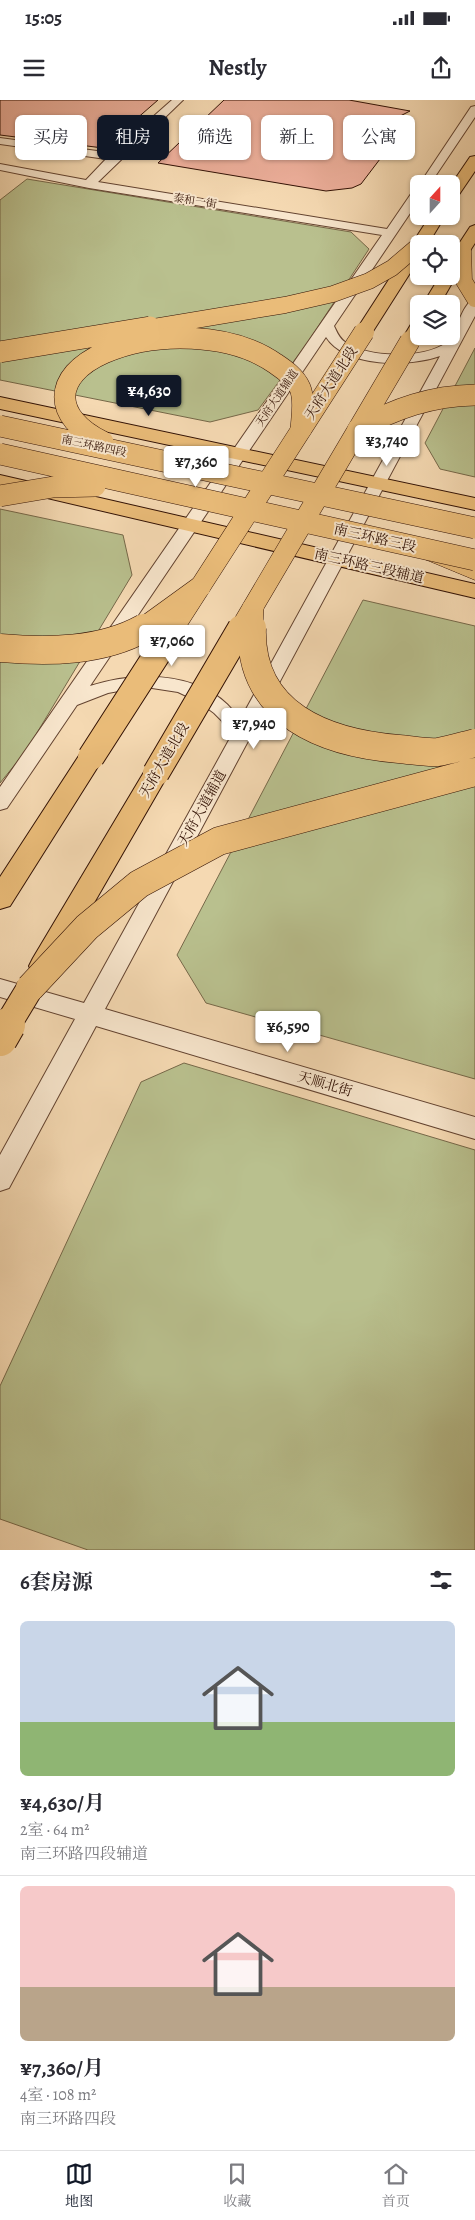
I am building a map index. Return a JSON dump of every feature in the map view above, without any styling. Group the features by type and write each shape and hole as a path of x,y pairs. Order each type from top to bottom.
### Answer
{"highway":[{"path":"463,250 464,281 475,299"},
{"path":"0,352 284,305 333,294 369,281 392,268 410,253"},
{"path":"130,454 87,435 74,424 65,399 67,385 75,371 93,358 117,348 141,342 172,338 199,339 232,344 259,353 277,363 296,380 302,395 301,429"},
{"path":"358,429 386,413 413,402 450,395 475,395"},
{"name":"南三环路四段","path":"0,426 453,523"},
{"path":"0,454 143,486"},
{"path":"0,496 53,487 143,486"},
{"name":"南三环路三段","path":"143,486 475,560"},
{"path":"453,523 475,524"},
{"path":"453,523 475,528"},
{"path":"412,546 475,573"},
{"path":"0,648 28,651 78,647 126,637 152,622 200,587"},
{"path":"253,608 251,647 260,679 276,701 292,716 334,738 378,748 440,752 475,743"},
{"path":"30,988 87,927 139,884 219,841 475,772"}],"main road":[{"path":"460,182 475,160"},
{"path":"460,255 475,230"},
{"name":"天府大道北段","path":"0,899 410,260"},
{"name":"天府大道北段","path":"0,1039 410,340"},
{"path":"0,403 475,504"},
{"name":"南三环路三段辅道","path":"0,481 475,591"}],"street":[{"path":"161,115 178,100"},
{"path":"430,175 475,110"},
{"path":"0,150 5,142 97,155"},
{"path":"89,184 111,160"},
{"name":"泰和一街","path":"2,173 18,171 390,233"},
{"name":"天府大道辅道","path":"0,803 410,205"},
{"name":"天府大道辅道","path":"460,332 475,303"},
{"path":"327,326 331,336 341,346 361,353 382,357 408,358 427,355 453,345"},
{"name":"天府大道辅道","path":"0,1180 453,345"},
{"path":"70,701 96,689 120,683 142,681 191,689 216,703 230,719 239,740"},
{"name":"天顺北街","path":"0,988 475,1128"}],"green space":[{"path":"27,179 351,232 369,249 308,342 258,410 210,422 0,380 0,200"},
{"path":"475,348 475,477 440,469 425,443"},
{"path":"0,509 123,535 132,575 26,751 0,783"},
{"path":"363,600 475,626 475,1079 206,1003 177,955"},
{"path":"184,1063 475,1150 475,1550 88,1550 0,1519 0,1386 141,1082"}],"building":[{"path":"0,100 158,100 141,115 97,115 97,147 87,146 87,115 15,115 15,137 0,135"},
{"path":"224,100 349,100 410,111 402,115 343,115 343,160 379,160 361,184 352,188 326,191 158,163 161,160 169,160 169,152 179,143 179,160 251,160 251,115 208,115"}]}
